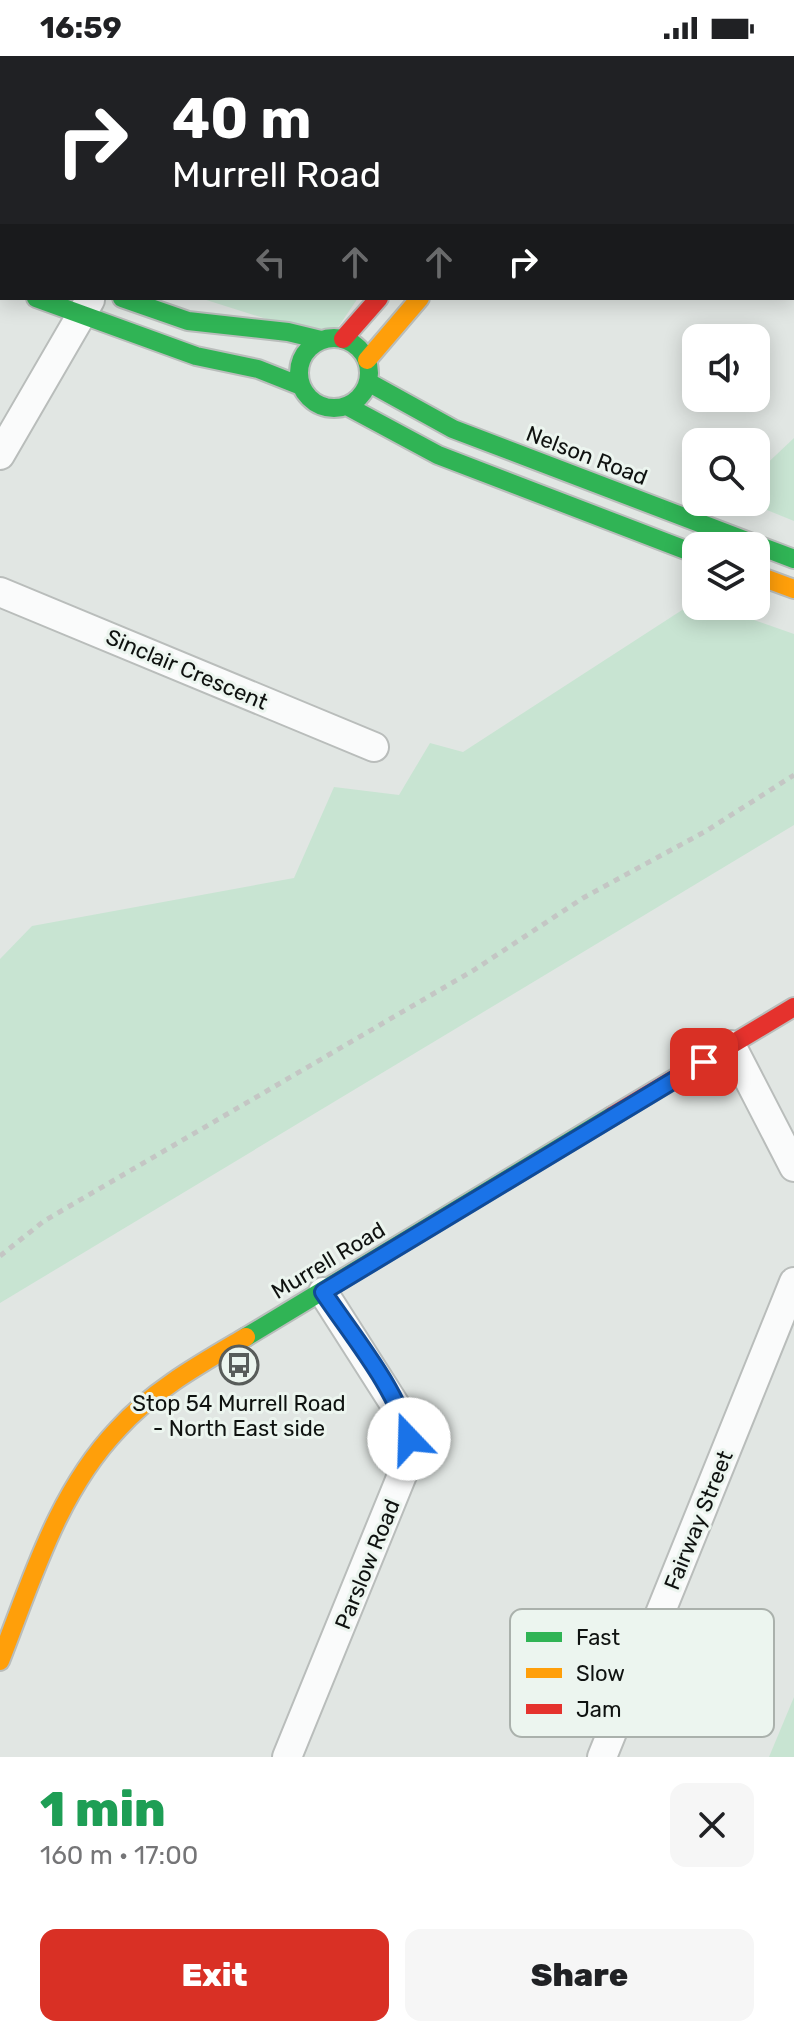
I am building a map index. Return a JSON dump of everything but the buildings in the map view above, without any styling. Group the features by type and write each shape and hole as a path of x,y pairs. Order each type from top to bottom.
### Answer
{"main road":[{"path":"47,300 87,307 196,356 258,369 301,386 315,403 336,408 347,406 356,400 368,382 367,360 353,343 343,339 321,340 288,332 188,321 128,300"},
{"path":"343,339 377,300"},
{"path":"367,360 418,300"},
{"path":"301,386 300,364 307,350 321,340"},
{"name":"Nelson Road","path":"368,382 453,429 794,559"},
{"path":"347,406 438,455 682,549"},
{"path":"770,580 794,589"},
{"name":"Murrell Road","path":"0,1661 53,1531 83,1470 140,1407 174,1382 794,1007"}],"street":[{"path":"0,455 87,307"},
{"name":"Sinclair Crescent","path":"0,592 374,747"},
{"path":"731,1045 794,1167"},
{"name":"Fairway Street","path":"662,1609 794,1282"},
{"name":"Parslow Road","path":"287,1757 409,1458 409,1439 404,1419 323,1292"},
{"name":"Fairway Street","path":"602,1757 610,1737"}],"path":[{"path":"0,1256 44,1221 474,970 583,898 706,831 794,775"}],"green space":[{"path":"206,300 357,300 330,339"},
{"path":"794,438 794,521 770,511 770,461"},
{"path":"682,610 682,620 754,620 794,634 794,825 0,1303 0,959 32,926 294,878 334,787 399,795 430,743 463,752"},
{"path":"794,1697 794,1757 769,1757"}],"traffic: fast":[{"path":"42,300 196,356 258,369 301,386"},
{"path":"128,300 188,321 288,332 321,340"},
{"path":"334,338 359,348 369,373 359,398 334,408 309,398 299,373 309,348 334,338"},
{"path":"368,382 453,429 794,559"},
{"path":"347,406 438,455 682,549"},
{"path":"246,1337 612,1116"}],"traffic: slow":[{"path":"367,360 418,300"},
{"path":"770,580 794,589"},
{"path":"0,1661 62,1509 97,1454 147,1402 179,1378 246,1337"}],"traffic: jam":[{"path":"343,339 377,300"},
{"path":"612,1116 794,1007"}],"place":[{"name":"Stop 54 Murrell Road - North East side","path":"239,1365"}],"route":[{"path":"409,1439 404,1419 385,1386 323,1292 704,1062"}]}
